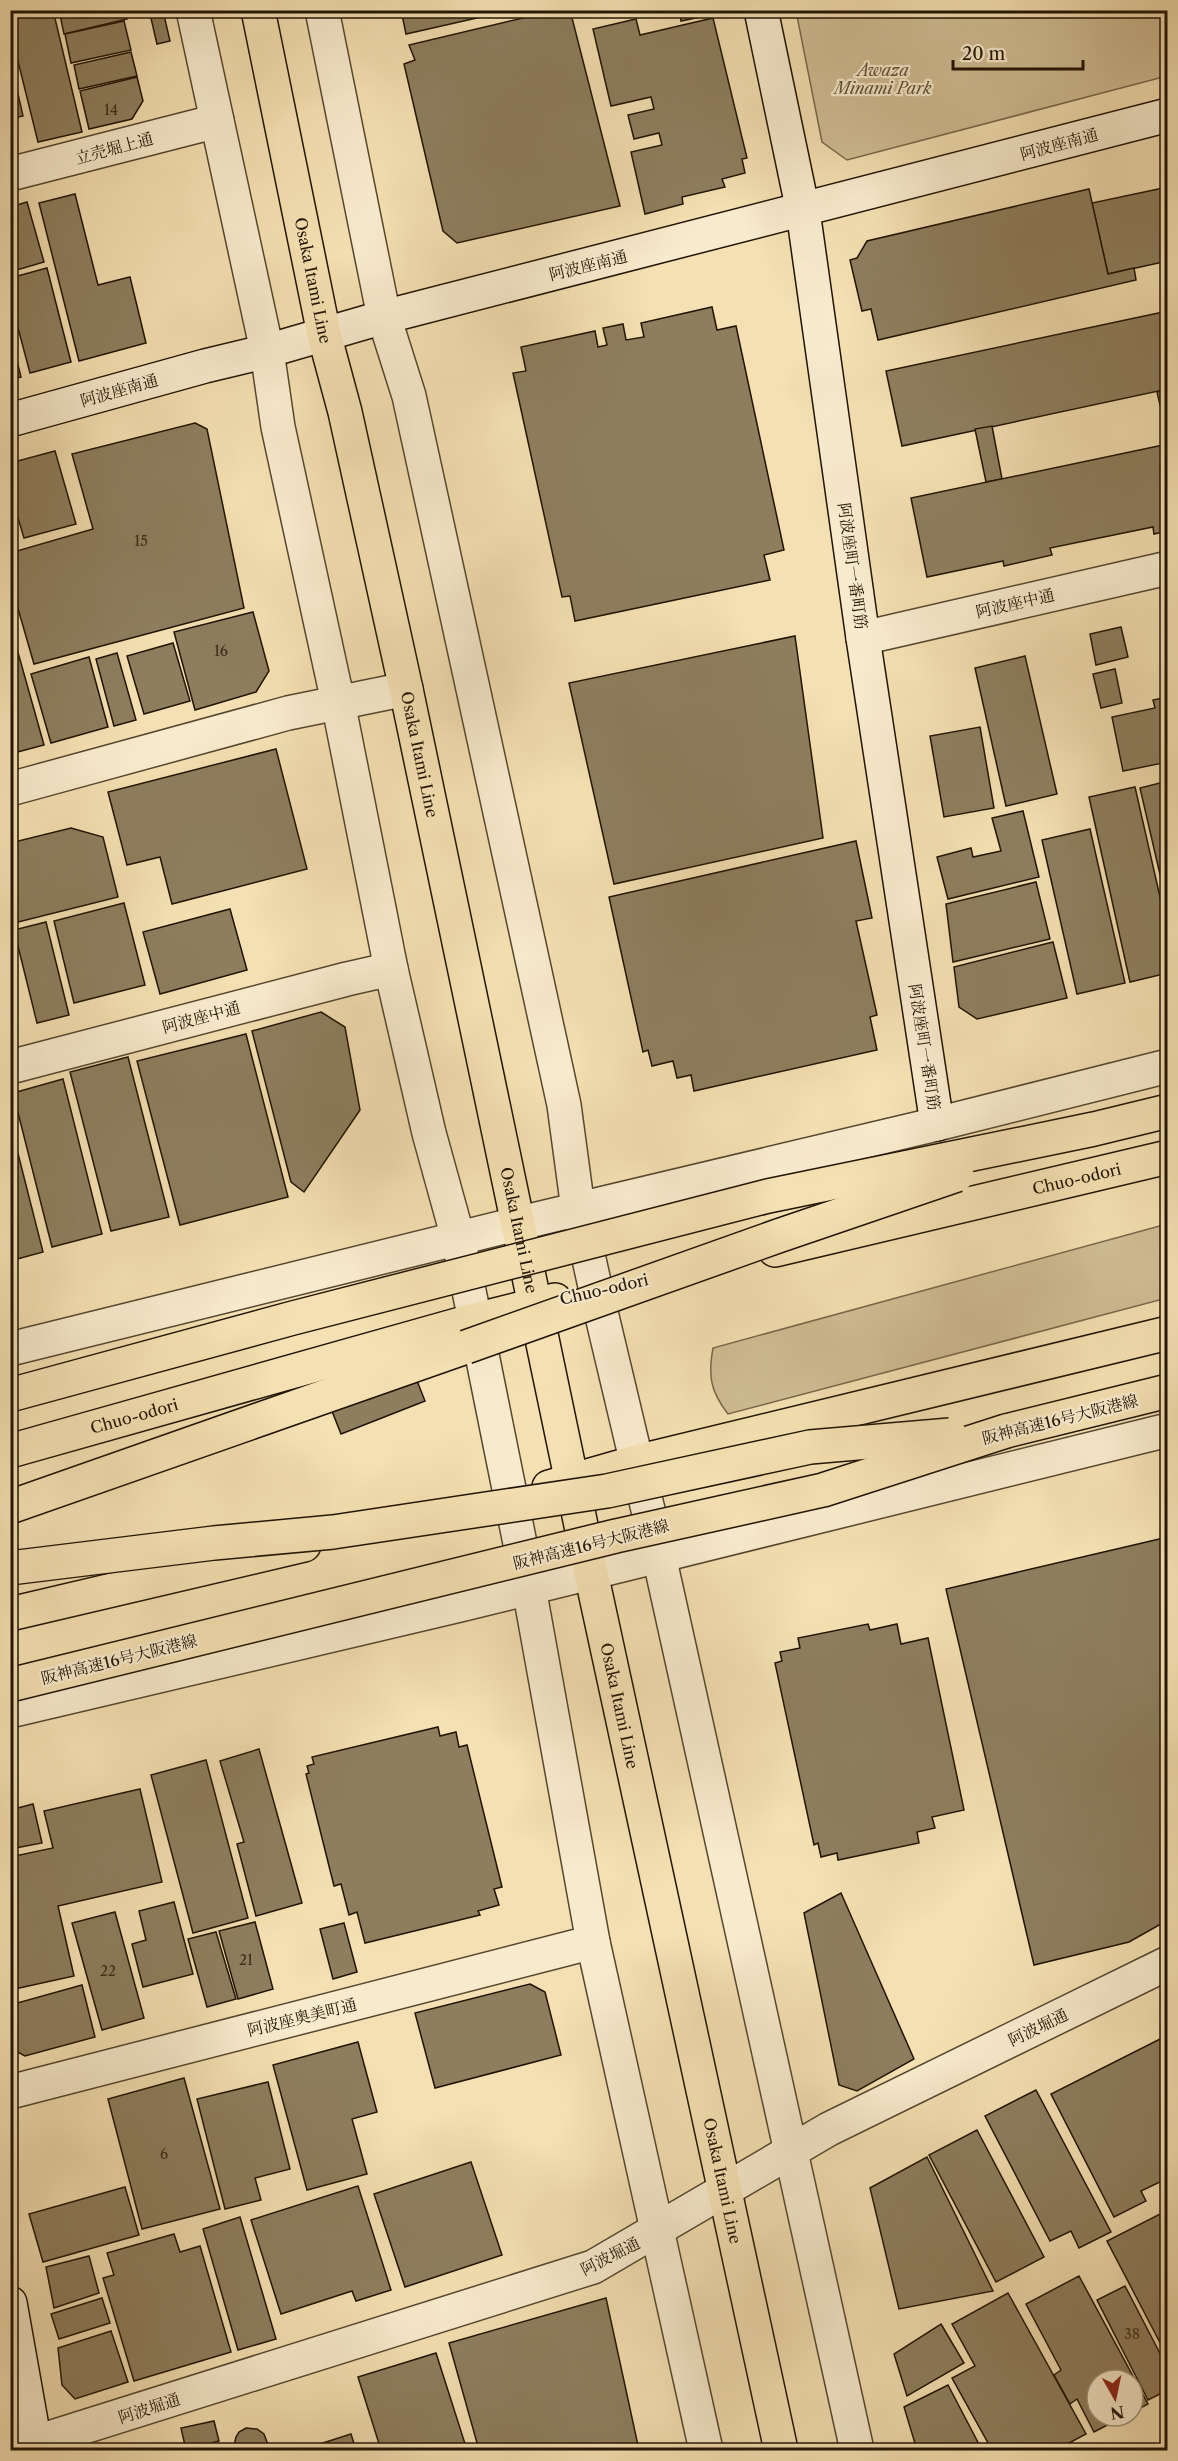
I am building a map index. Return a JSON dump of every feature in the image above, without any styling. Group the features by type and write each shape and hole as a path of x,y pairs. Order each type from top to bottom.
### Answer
{"main road":[{"name":"Osaka Itami Line","path":"258,10 324,333 345,412 406,689 516,1224 781,2451"},
{"path":"10,1395 293,1318 768,1196 1094,1129 1167,1111"},
{"path":"10,1507 44,1497 778,1236 1094,1129"},
{"name":"Chuo-odori","path":"10,1451 475,1320 1167,1157"},
{"path":"10,1614 571,1482 636,1462 1167,1333"},
{"name":"阪神高速16号大阪港線","path":"10,1685 616,1536 823,1490 1006,1431 1167,1391"},
{"path":"10,1568 214,1543 333,1532 484,1510 607,1491 810,1447 1006,1431"}],"street":[{"path":"193,10 267,351 278,428 338,702 391,969 429,1133 458,1238 529,1588 593,1942 706,2451"},
{"path":"322,10 384,317 409,396 564,1105 578,1209 659,1556 857,2451"},
{"name":"阿波座町一番町筋","path":"760,10 803,211 863,638 937,1124"},
{"name":"阿波座南通","path":"10,420 384,317 803,211 1167,115"},
{"name":"立売堀上通","path":"10,174 217,120"},
{"name":"阿波座中通","path":"863,638 1167,568"},
{"path":"10,789 338,702 406,689"},
{"name":"阿波座中通","path":"10,1067 391,969"},
{"path":"10,1349 1167,1066"},
{"path":"10,1711 591,1573 1167,1430"},
{"name":"阿波座奥美町通","path":"10,2092 593,1942"},
{"name":"阿波堀通","path":"23,2447 593,2267 658,2231 791,2150 1167,1963"},
{"path":"10,2303 23,2447"}],"green space":[{"name":"Awaza Minami Park","path":"796,11 1167,11 1167,76 847,160 822,142"},
{"path":"1167,1224 1167,1298 728,1414 717,1398 711,1375 713,1348"}],"building":[{"path":"10,10 53,10 82,132 38,142 10,29"},
{"path":"59,10 124,10 127,19 64,34"},
{"path":"401,10 512,10 406,34"},
{"path":"556,10 570,10 620,206 457,243 443,231 404,64 415,60 409,45"},
{"path":"679,10 719,10 720,13 681,21"},
{"path":"163,11 170,41 157,44 150,14"},
{"path":"713,18 747,158 742,159 745,173 722,179 725,187 682,197 683,204 645,214 631,152 662,145 659,133 634,139 628,115 654,109 651,97 611,106 593,29 636,19 640,35"},
{"path":"124,21 131,50 71,63 65,34"},
{"path":"131,52 137,76 79,89 74,65"},
{"path":"10,59 23,116 10,119"},
{"path":"137,77 143,101 132,119 89,129 80,91"},
{"path":"1168,187 1168,261 1108,274 1092,203"},
{"path":"1089,189 1108,274 1134,268 1136,280 878,340 871,309 862,311 850,260 857,258 867,241"},
{"path":"75,194 98,285 130,277 146,343 79,361 39,203"},
{"path":"27,202 44,262 10,272 10,207"},
{"path":"47,268 71,362 30,373 10,298 10,278"},
{"path":"712,307 717,330 736,326 784,550 764,555 770,580 575,621 570,596 562,597 513,373 526,371 521,347 595,331 598,347 607,345 603,328 623,324 626,340 644,337 641,323"},
{"path":"1168,311 1168,389 902,446 886,371"},
{"path":"10,333 21,377 10,380"},
{"path":"1168,389 1168,439 1157,392"},
{"path":"195,423 207,429 244,608 34,664 10,581 10,553 93,529 72,454"},
{"path":"992,426 1002,479 986,482 975,429"},
{"path":"1168,444 1168,531 1154,534 1153,527 1050,548 1052,555 1004,566 1003,561 927,577 911,498"},
{"path":"55,451 76,524 24,538 10,491 10,463"},
{"path":"253,612 269,671 256,692 195,710 174,632"},
{"path":"10,624 44,745 10,754"},
{"path":"1121,627 1128,657 1096,665 1090,634"},
{"path":"795,636 823,838 614,884 569,683"},
{"path":"173,643 190,701 144,714 127,656"},
{"path":"117,653 136,720 114,726 96,659"},
{"path":"1025,656 1057,794 1006,806 975,668"},
{"path":"89,657 108,727 51,743 31,674"},
{"path":"1115,669 1122,703 1101,708 1093,674"},
{"path":"1168,697 1168,762 1123,771 1112,717 1155,708 1153,700"},
{"path":"980,727 994,808 944,817 930,736"},
{"path":"276,749 307,869 172,904 160,857 127,865 108,792"},
{"path":"1168,781 1168,909 1140,788"},
{"path":"1135,787 1168,932 1168,973 1130,982 1089,797"},
{"path":"1023,811 1039,877 948,899 937,857 971,848 973,857 1001,851 992,818"},
{"path":"71,828 103,837 118,897 10,924 10,843"},
{"path":"1090,829 1125,983 1077,994 1042,840"},
{"path":"856,841 872,918 856,921 877,1015 870,1017 877,1050 694,1091 691,1075 677,1078 673,1061 652,1066 648,1050 643,1052 609,897"},
{"path":"1036,882 1050,939 953,962 946,904"},
{"path":"124,903 145,985 74,1003 54,921"},
{"path":"230,909 247,970 160,994 143,932"},
{"path":"46,922 69,1015 37,1023 14,930"},
{"path":"1053,942 1067,998 977,1019 959,1007 954,967"},
{"path":"321,1012 345,1027 360,1110 304,1192 291,1182 252,1031"},
{"path":"246,1034 288,1197 180,1225 137,1061"},
{"path":"128,1057 169,1217 111,1231 70,1072"},
{"path":"63,1079 102,1234 52,1247 13,1093"},
{"path":"10,1122 43,1252 10,1261"},
{"path":"397,1330 425,1401 341,1434 313,1363"},
{"path":"1168,1537 1168,1920 1129,1942 1034,1965 946,1589"},
{"path":"868,1624 870,1630 897,1624 901,1644 928,1638 964,1810 932,1817 935,1828 917,1832 919,1843 838,1860 837,1853 821,1857 818,1843 814,1845 775,1663 782,1661 780,1652 800,1648 798,1638"},
{"path":"438,1727 440,1736 456,1732 459,1747 467,1745 502,1887 494,1889 499,1905 478,1911 480,1915 365,1943 357,1912 349,1915 341,1884 334,1886 306,1774 309,1773 307,1766 314,1764 312,1757"},
{"path":"259,1749 302,1903 256,1916 237,1844 244,1842 220,1761"},
{"path":"206,1760 248,1918 193,1933 151,1775"},
{"path":"140,1789 162,1882 58,1906 74,1976 10,1990 10,1857 53,1848 44,1811"},
{"path":"33,1804 42,1843 10,1849 10,1810"},
{"path":"841,1893 914,2059 857,2091 839,2085 804,1913"},
{"path":"174,1902 193,1974 143,1987 132,1944 146,1940 139,1911"},
{"path":"115,1912 144,2018 102,2030 72,1923"},
{"path":"255,1922 273,1989 238,1999 219,1931"},
{"path":"344,1923 357,1972 333,1979 320,1929"},
{"path":"216,1932 236,1999 207,2007 188,1939"},
{"path":"530,1984 545,1992 561,2055 435,2088 415,2013"},
{"path":"82,1985 95,2037 25,2056 10,2048 10,2005"},
{"path":"1168,2035 1168,2178 1141,2191 1146,2201 1114,2217 1051,2094"},
{"path":"358,2042 377,2112 352,2119 367,2174 307,2190 273,2065"},
{"path":"184,2078 220,2209 142,2229 108,2099"},
{"path":"268,2082 290,2169 255,2178 261,2200 225,2209 197,2099"},
{"path":"1036,2090 1111,2232 1079,2248 1071,2231 1050,2241 985,2116"},
{"path":"977,2130 1044,2257 996,2282 929,2155"},
{"path":"927,2157 993,2291 899,2309 870,2188"},
{"path":"471,2162 502,2255 405,2287 374,2194"},
{"path":"358,2186 391,2290 356,2301 352,2291 281,2314 251,2220"},
{"path":"125,2187 139,2235 43,2262 29,2214"},
{"path":"1168,2210 1168,2358 1107,2241"},
{"path":"240,2217 276,2339 238,2350 203,2229"},
{"path":"174,2234 180,2252 200,2246 231,2352 134,2381 103,2278 114,2275 107,2253"},
{"path":"89,2256 99,2293 54,2308 46,2267"},
{"path":"1079,2276 1129,2368 1085,2368 1085,2415 1077,2399 1070,2404 1054,2375 1061,2370 1026,2304"},
{"path":"1125,2286 1168,2369 1168,2390 1148,2400 1145,2394 1145,2368 1132,2368 1097,2300"},
{"path":"1008,2293 1086,2434 1056,2450 992,2450 952,2378 975,2366 952,2324"},
{"path":"102,2298 110,2323 59,2339 51,2314"},
{"path":"606,2298 639,2450 479,2450 449,2343"},
{"path":"941,2324 964,2363 907,2396 894,2354"},
{"path":"111,2331 128,2382 75,2399 62,2385 58,2348"},
{"path":"436,2353 467,2450 381,2450 358,2377"},
{"path":"948,2385 982,2450 917,2450 904,2407"},
{"path":"214,2421 219,2441 186,2450 181,2428"},
{"path":"246,2428 257,2429 264,2434 270,2450 233,2450 236,2437"},
{"path":"351,2434 356,2450 301,2450"}]}
